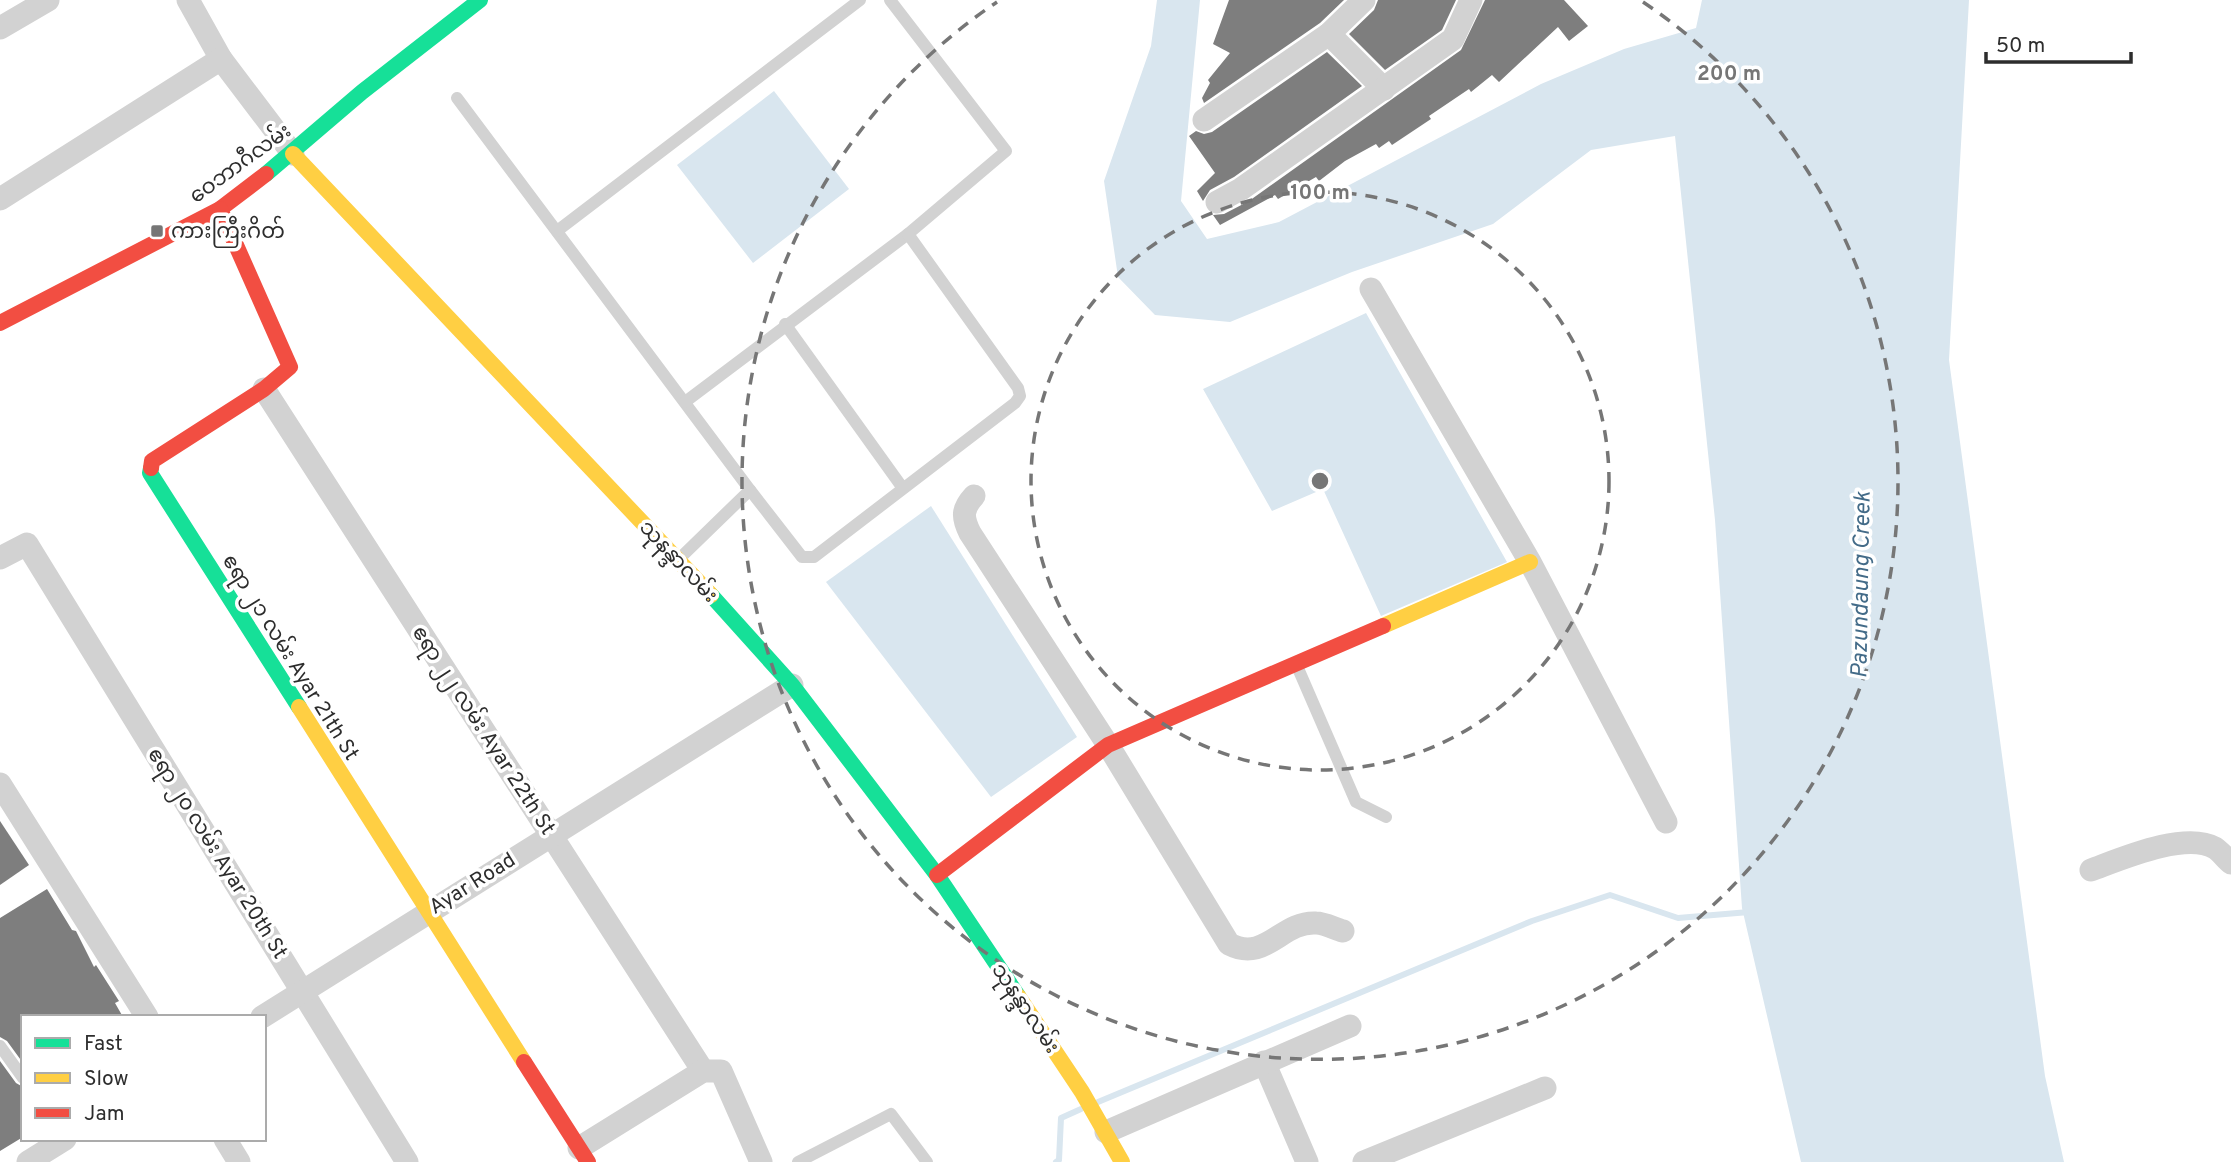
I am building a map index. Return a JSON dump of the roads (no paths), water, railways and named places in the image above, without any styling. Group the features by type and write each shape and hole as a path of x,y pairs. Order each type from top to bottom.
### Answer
{"main road":[{"name":"ဝေဘာဂီလမ်း","path":"0,323 72,283 219,209 293,154 362,92 478,1"},
{"name":"သုနန္ဒာလမ်း","path":"293,154 679,559 792,685 937,875 1106,1132 1122,1162"},
{"name":"ဧရာ ၂၁ လမ်း Ayar 21th St","path":"219,209 290,367 264,389 152,461 149,473 583,1155"},
{"path":"937,875 1108,744 1530,562"}],"street":[{"path":"0,28 48,0"},
{"name":"သုနန္ဒာလမ်း","path":"188,0 221,58 293,154"},
{"path":"1204,120 1329,34 1364,0"},
{"path":"1217,202 1241,189 1454,38 1471,0"},
{"path":"1329,34 1384,89"},
{"path":"0,199 221,58"},
{"path":"1371,289 1530,562 1666,822"},
{"name":"ဧရာ ၂၂ လမ်း Ayar 22th St","path":"264,389 703,1071"},
{"path":"974,496 965,506 963,519 970,533 1108,744 1230,943 1240,949 1256,950 1296,926 1317,923 1343,931"},
{"name":"ဧရာ ၂၀ လမ်း Ayar 20th St","path":"0,558 27,544 407,1162"},
{"name":"Ayar Road","path":"265,1015 551,833 792,685"},
{"path":"0,784 145,1015"},
{"path":"2091,870 2146,850 2178,845 2216,848 2231,863"},
{"path":"1106,1132 1350,1026"},
{"path":"1264,1062 1307,1162"},
{"path":"583,1155 703,1071 720,1071 761,1162"},
{"path":"1364,1162 1545,1088"},
{"path":"28,1162 62,1141"},
{"path":"226,1141 239,1162"}],"lane":[{"path":"557,231 860,0"},
{"path":"685,402 785,324 908,234 1006,151 890,0"},
{"path":"457,98 802,556 814,557 1015,403 1020,396 1018,388 908,234"},
{"path":"785,324 902,487"},
{"path":"679,559 750,490"},
{"path":"1296,663 1356,802 1386,817"},
{"path":"0,1045 21,1075"},
{"path":"798,1162 891,1114 927,1162"}],"water":[{"name":"Pazundaung Creek","path":"1157,0 1200,0 1181,201 1207,239 1279,222 1541,84 1624,49 1696,28 1702,0 1969,0 1949,360 2045,1076 2064,1162 1801,1162 1742,908 1715,520 1675,136 1591,150 1493,224 1352,272 1230,322 1155,315 1118,277 1104,181 1151,46"},
{"path":"774,91 849,189 753,263 677,165"},
{"path":"1366,313 1507,562 1381,616 1323,489 1272,511 1203,389"},
{"path":"931,506 1077,737 991,797 826,582"}],"waterway":[{"path":"1098,1102 1532,921 1610,895 1678,918 1749,912"},
{"path":"1056,1162 1059,1160 1061,1118 1081,1109"}],"place":[{"name":"ကားကြီးဂိတ်","path":"157,231"}]}
